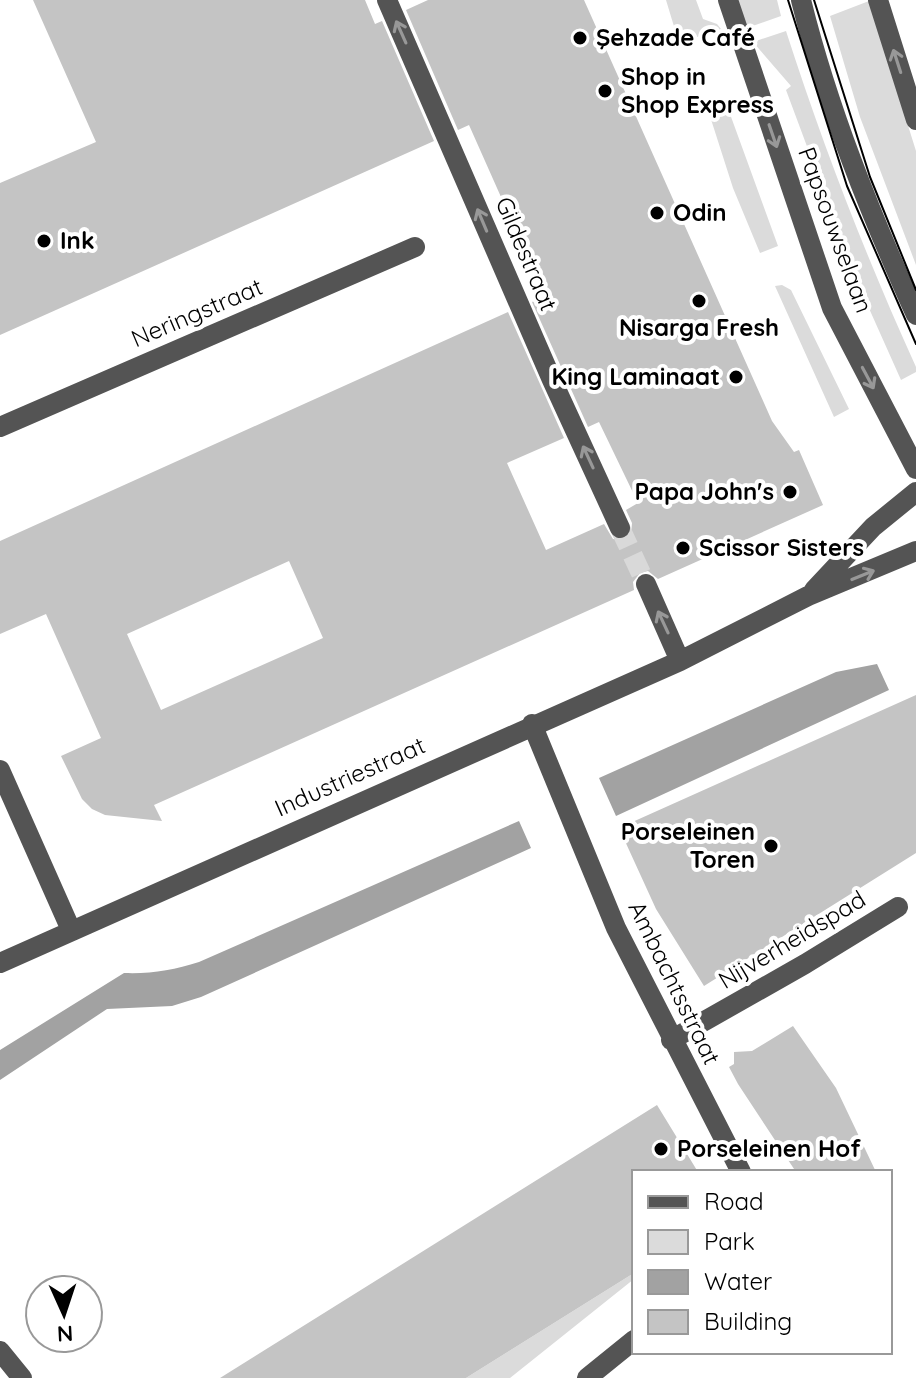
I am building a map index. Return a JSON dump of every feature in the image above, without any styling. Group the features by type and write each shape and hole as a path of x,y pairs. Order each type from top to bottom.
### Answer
{"street":[{"name":"Gildestraat","path":"387,0 552,380 620,528"},
{"name":"Papsouwselaan","path":"728,0 832,308 916,469"},
{"name":"Papsouwselaan","path":"801,0 858,180 916,315"},
{"path":"878,0 916,120"},
{"name":"Neringstraat","path":"0,427 415,247"},
{"name":"Industriestraat","path":"808,596 873,527 916,492"},
{"name":"Industriestraat","path":"0,963 532,724 680,661 808,596 916,551"},
{"path":"646,584 680,661"},
{"name":"Ambachtsstraat","path":"532,724 616,928 740,1170"},
{"path":"0,770 71,930"},
{"name":"Nijverheidspad","path":"671,1040 898,907"},
{"path":"587,1378 632,1342"},
{"path":"0,1351 22,1378"}],"green space":[{"path":"666,0 696,0 703,19 717,24 721,29 679,43"},
{"path":"736,0 777,0 781,16 744,29"},
{"path":"869,1 916,151 916,265 860,117 830,16"},
{"path":"786,31 846,201 916,367 916,372 901,380 859,286 786,90 791,86 753,42"},
{"path":"726,103 778,246 760,253 733,188 708,110"},
{"path":"782,285 791,290 849,409 834,417 775,286"},
{"path":"632,1274 632,1281 510,1378 466,1378"}],"water":[{"path":"877,664 889,690 616,816 599,778 836,672"},
{"path":"519,821 531,848 201,997 172,1006 107,1009 0,1080 0,1050 124,973 162,971 199,962"}],"building":[{"path":"33,0 365,0 375,24 382,21 434,141 0,335 0,183 96,142"},
{"path":"428,0 584,0 772,421 794,452 799,450 823,505 658,579 648,571 640,573 633,582 634,590 154,805 162,821 105,815 92,809 82,799 61,756 101,738 46,614 0,634 0,541 508,312 564,438 507,463 546,550 604,524 613,539 625,540 631,535 632,523 626,510 638,503 599,422 588,427 532,302 545,296 469,125 458,130 406,10","holes":["289,561 323,638 161,710 127,634"]},
{"name":"Porseleinen Toren","path":"916,695 916,853 704,986 656,909 619,828"},
{"path":"793,1026 836,1088 875,1170 795,1170 729,1067 734,1064 734,1052 752,1051"},
{"path":"657,1105 697,1170 632,1170 632,1274 466,1378 220,1378"}],"tunnel":[{"path":"620,528 646,584"}],"tram line":[{"path":"788,0 847,186 916,344"},
{"path":"814,0 870,177 916,290"}],"place":[{"name":"Şehzade Café","path":"580,38"},
{"name":"Shop in Shop Express","path":"605,91"},
{"name":"Odin","path":"657,213"},
{"name":"Ink","path":"44,241"},
{"name":"Nisarga Fresh","path":"699,301"},
{"name":"King Laminaat","path":"736,377"},
{"name":"Papa John's","path":"790,492"},
{"name":"Scissor Sisters","path":"683,548"},
{"name":"Porseleinen Toren","path":"771,846"},
{"name":"Porseleinen Hof","path":"661,1149"}]}
